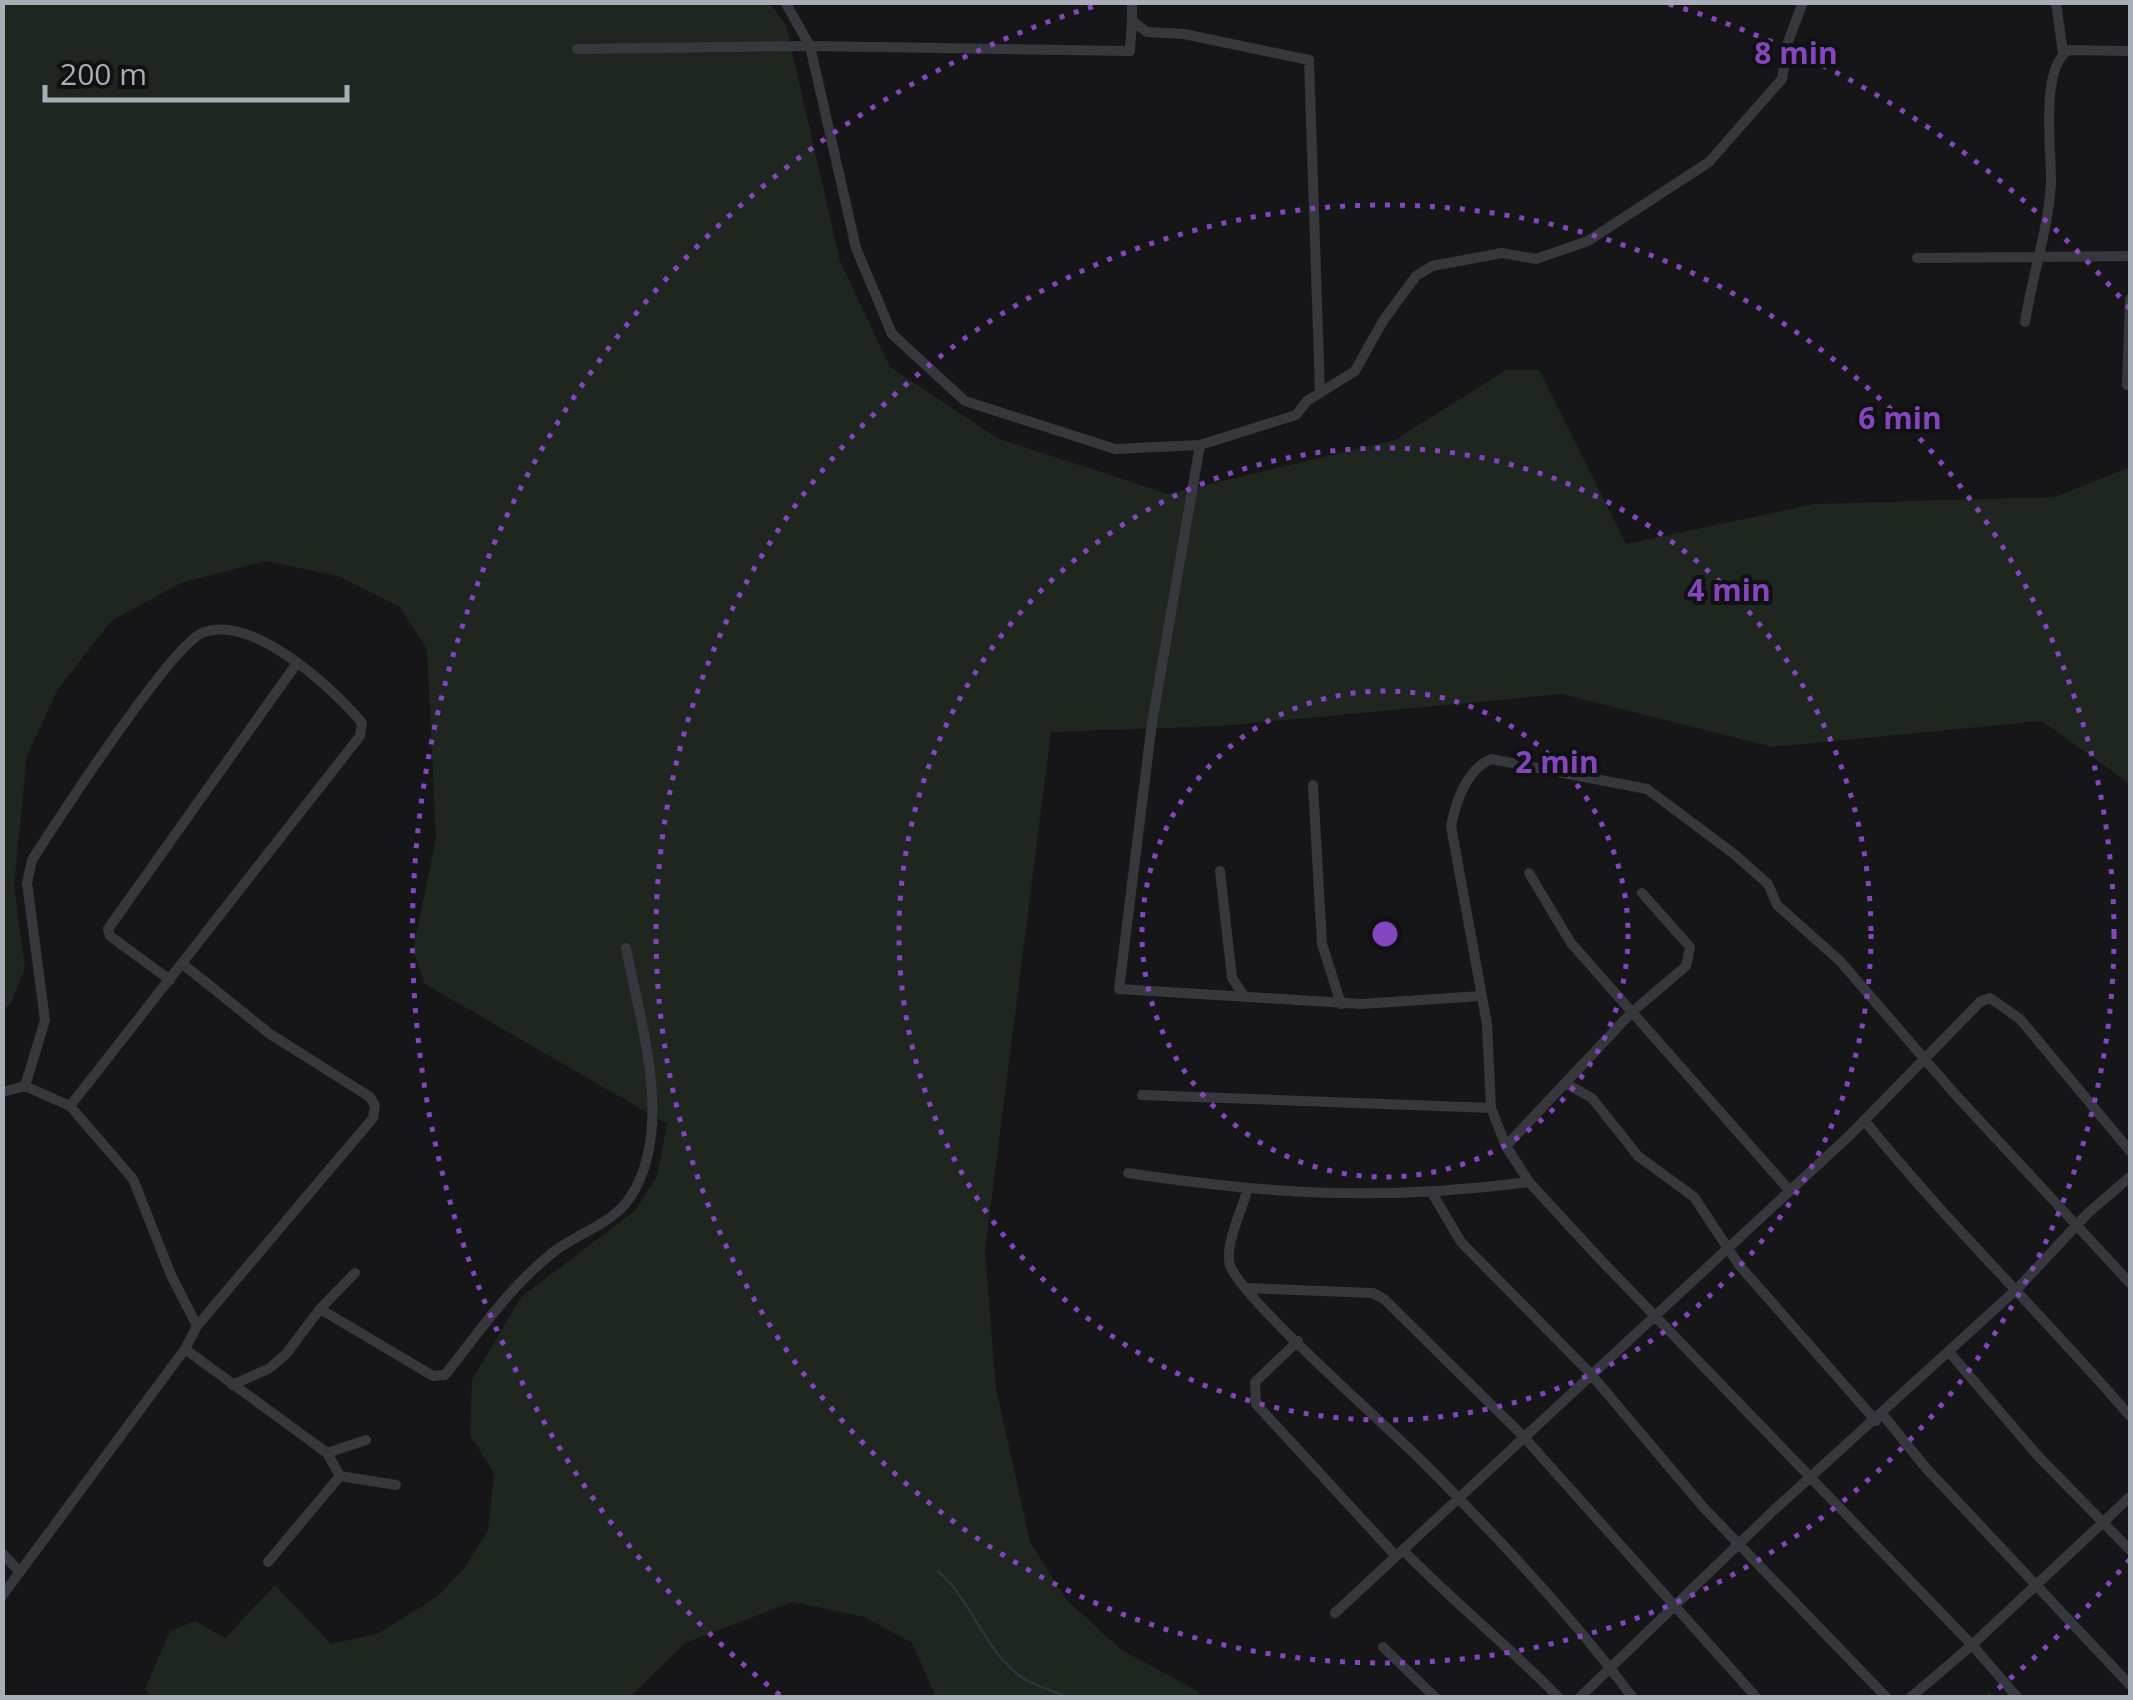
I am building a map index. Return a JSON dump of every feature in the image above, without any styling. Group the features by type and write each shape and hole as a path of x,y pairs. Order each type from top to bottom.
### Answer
{"street":[{"path":"785,2 810,46 856,248 892,334 965,401 1115,449 1200,446 1296,415 1355,370 1383,321 1416,276 1432,266 1502,253 1536,259 1588,241 1708,162 1782,79 1788,42 1803,2"},
{"path":"577,49 810,46 1130,51 1132,2"},
{"path":"2024,322 2050,185 2052,89 2063,54 2056,2"},
{"path":"1132,21 1147,32 1184,34 1308,60 1320,393"},
{"path":"2063,54 2075,50 2130,51"},
{"path":"1917,258 2130,256"},
{"path":"2127,385 2130,299"},
{"path":"1200,446 1152,723 1119,988 1341,1004 1452,1002 1482,996"},
{"path":"25,1086 45,1020 28,870 40,846 187,643 220,630 241,632 297,663 351,710 362,730 334,774 70,1106"},
{"path":"170,980 110,936 108,929 297,663"},
{"path":"2018,1698 1972,1645 1529,1182 1506,1146 1491,1108 1482,996 1452,826 1465,785 1490,759 1630,783 1693,820 1768,884 1777,905 1840,961 2130,1283"},
{"path":"1314,785 1322,944 1341,1004"},
{"path":"1220,871 1232,978 1245,997"},
{"path":"1529,873 1570,943 1790,1191"},
{"path":"1506,1146 1632,1012 1686,966 1691,957 1690,946 1642,893"},
{"path":"320,1308 433,1376 446,1375 497,1305 550,1254 621,1209 640,1174 650,1118 648,1073 626,948"},
{"path":"2,1596 186,1349 197,1326 374,1118 375,1106 334,1071 270,1034 184,965"},
{"path":"1335,1613 1654,1312 1790,1191 1926,1060 1980,1002 1990,998 2020,1019 2130,1151"},
{"path":"1565,1083 1592,1098 1638,1156 1694,1196 1728,1248 1880,1418 2130,1684"},
{"path":"2,1092 25,1086 70,1106 144,1197 170,1275 197,1326"},
{"path":"1142,1095 1491,1108"},
{"path":"1864,1120 1932,1202 2018,1288 2130,1416"},
{"path":"1128,1172 1247,1192 1432,1193 1529,1182"},
{"path":"1579,1698 2018,1288 2078,1223 2130,1177"},
{"path":"1247,1192 1230,1265 1298,1341 1458,1498 1611,1668 1633,1698"},
{"path":"1432,1193 1460,1242 1590,1373 1738,1546 1887,1698"},
{"path":"232,1385 270,1368 286,1354 320,1308 355,1272"},
{"path":"1248,1288 1360,1292 1384,1298 1524,1436 1757,1698"},
{"path":"1298,1341 1254,1382 1256,1404 1400,1553 1463,1612 1506,1644 1560,1698"},
{"path":"186,1349 327,1453 340,1476"},
{"path":"1949,1352 2101,1523 2130,1550"},
{"path":"327,1453 366,1440"},
{"path":"340,1476 396,1485"},
{"path":"268,1562 340,1476"},
{"path":"1910,1698 2130,1497"},
{"path":"2,1553 18,1570"},
{"path":"1383,1647 1436,1698"}],"shaded area":[{"path":"2,3 769,3 786,25 840,261 890,367 997,438 1168,494 1395,440 1506,370 1539,370 1626,544 1814,504 2055,497 2130,467 2130,784 2042,721 1772,747 1562,694 1222,726 1051,732 985,1251 996,1388 1030,1542 1066,1599 1120,1649 1199,1692 1198,1697 936,1697 912,1643 865,1617 792,1602 685,1643 630,1697 151,1697 145,1689 170,1631 195,1621 225,1638 275,1585 331,1644 379,1633 438,1596 464,1569 488,1530 494,1473 470,1435 472,1380 521,1297 635,1211 657,1176 667,1124 425,984 413,950 436,839 427,649 400,607 338,576 266,561 181,583 111,621 57,691 27,756 14,886 25,968 10,1005 3,1009"}],"waterway":[{"path":"938,1571 1004,1662 1028,1681 1067,1698"}]}
